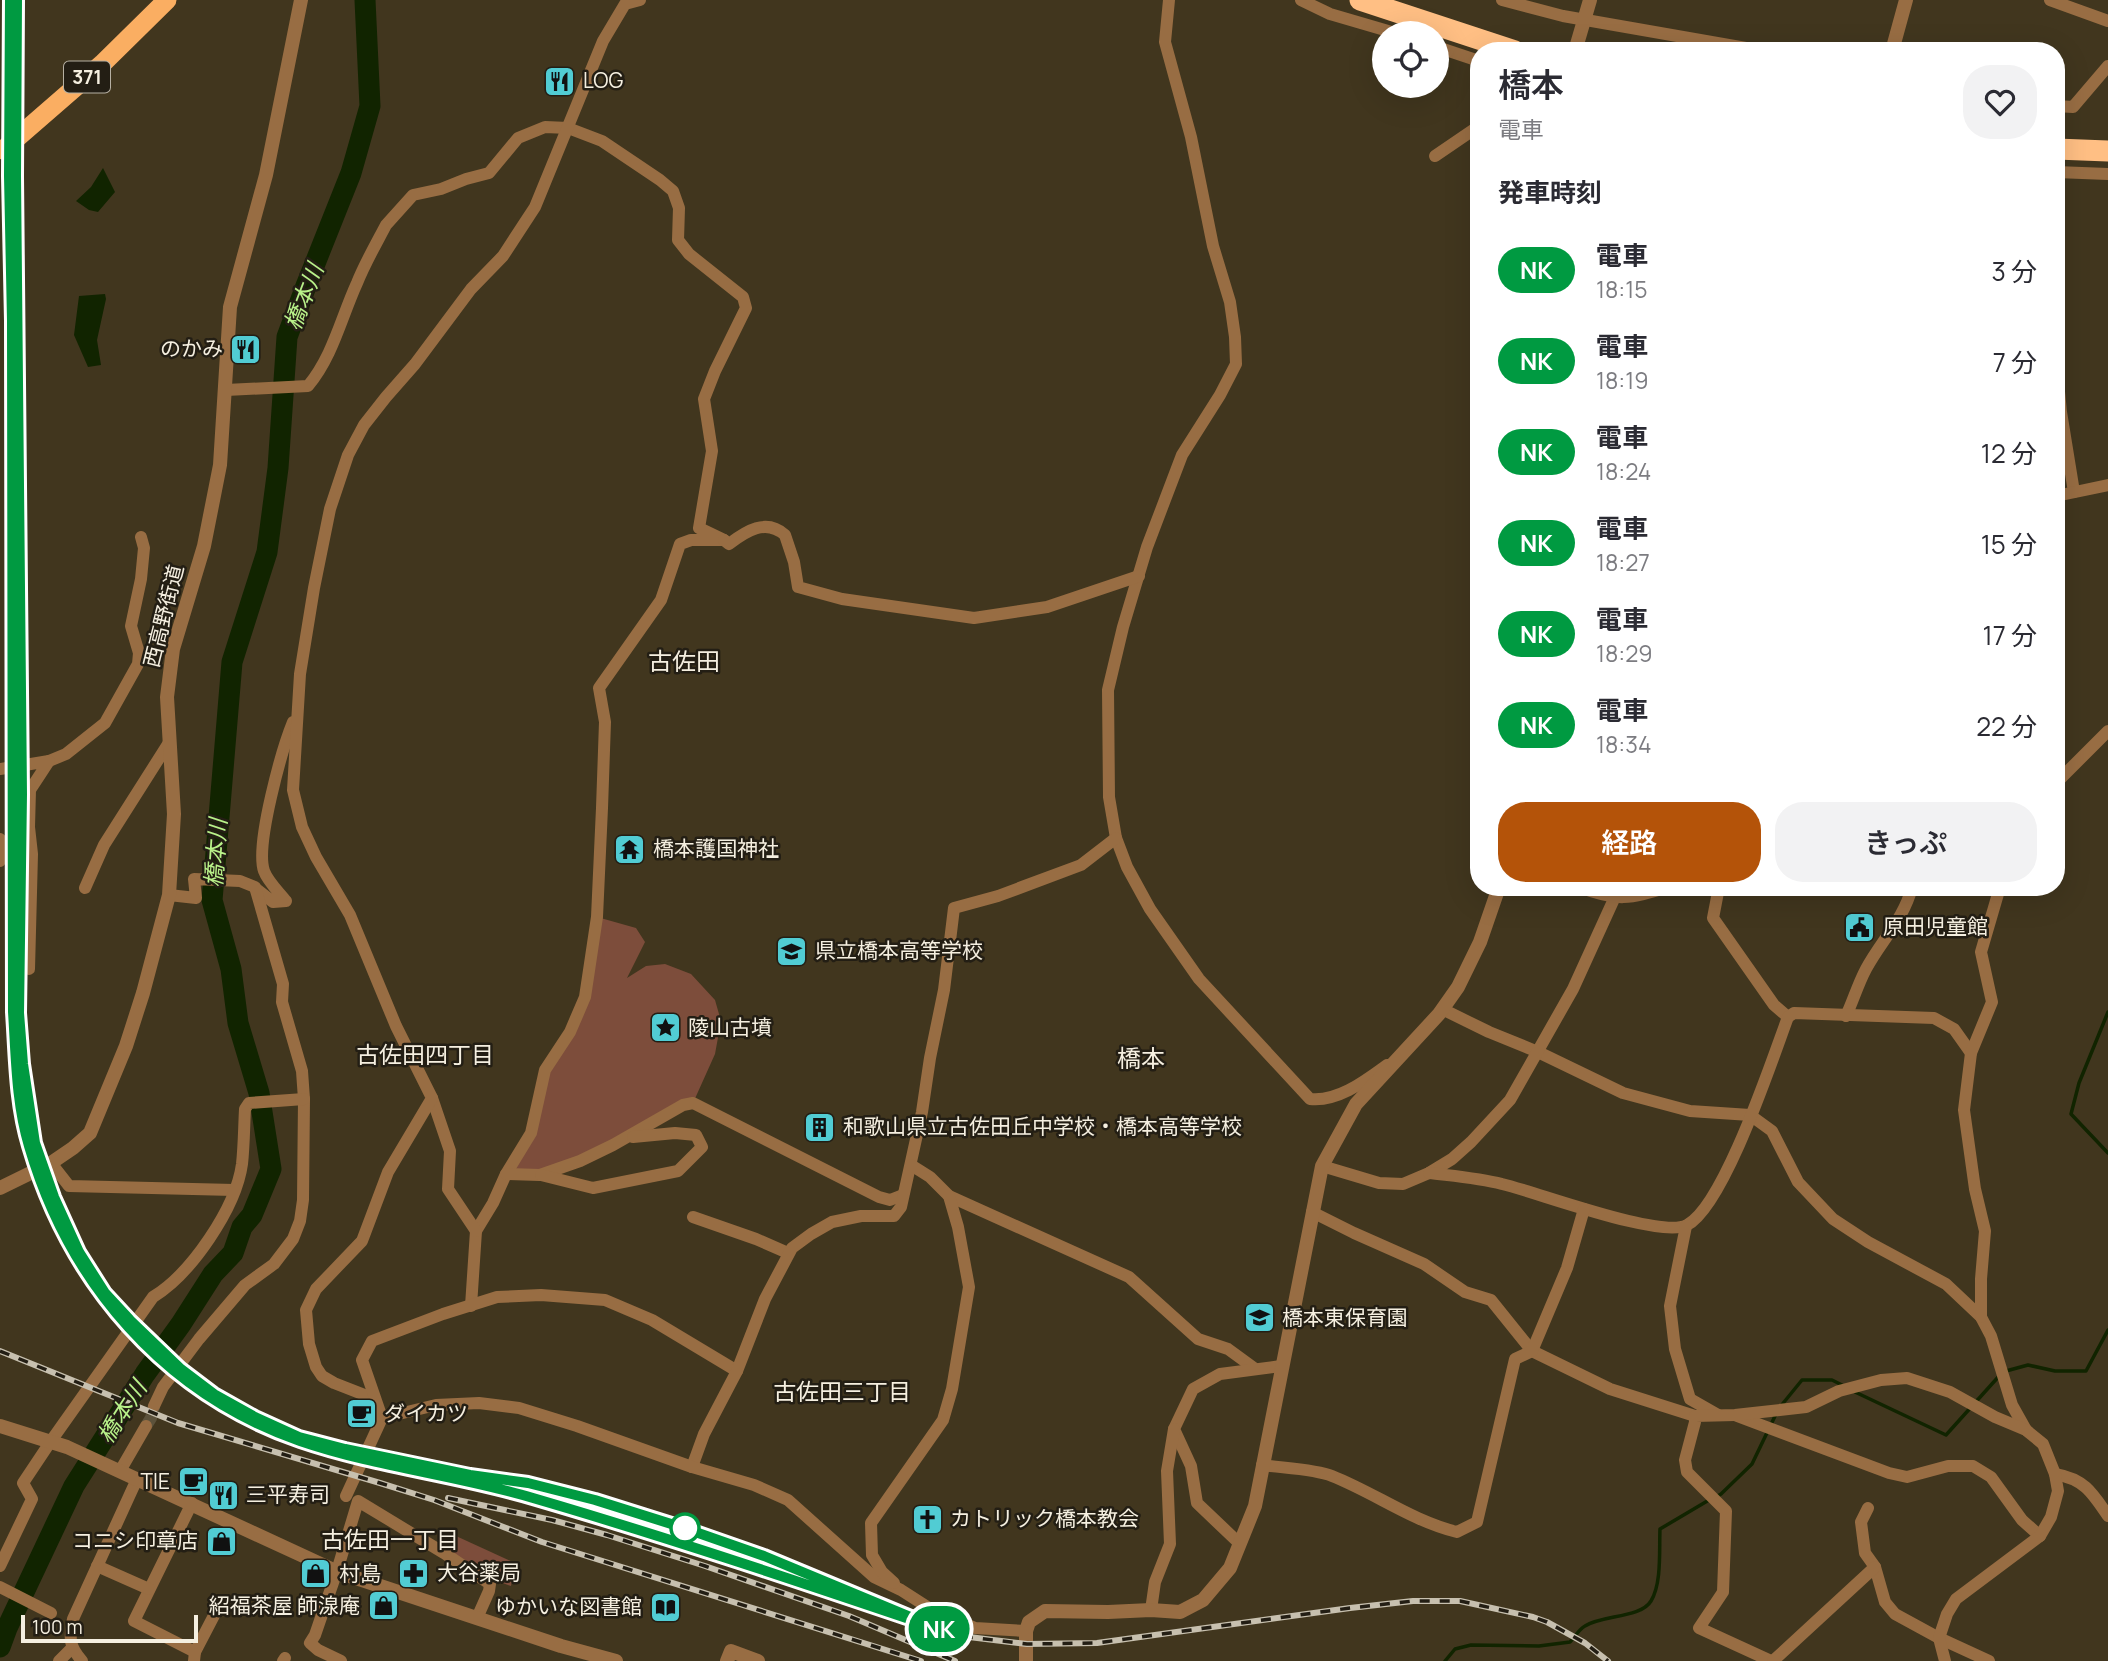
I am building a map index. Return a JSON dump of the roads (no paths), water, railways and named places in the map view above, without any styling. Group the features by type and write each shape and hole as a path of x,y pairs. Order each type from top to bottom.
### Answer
{"highway":[{"name":"371","path":"3,150 102,64 167,0"},
{"path":"1360,0 1487,42"},
{"path":"2065,149 2108,150"}],"street":[{"name":"西高野街道","path":"0,1188 51,1163 90,1133 126,1046 169,895 174,814 167,697 173,649 204,546 220,465 230,307 266,174 301,0"},
{"path":"476,1231 447,1189 450,1151 432,1098 396,1026 350,915 302,827 293,790 300,674 330,509 348,455 364,425 415,364 471,289 503,256 535,207 603,41 625,4 640,0"},
{"path":"1301,0 1330,13 1372,26"},
{"path":"1502,0 1563,16 1712,42"},
{"path":"1578,42 1590,0"},
{"path":"1894,42 1906,0"},
{"path":"2050,0 2108,21"},
{"path":"1166,3 1165,42 1191,137 1213,246 1230,302 1236,337 1236,364 1182,455 1165,497 1123,627 1108,690 1109,797 1116,838 1127,867 1150,909 1199,979 1310,1099 1337,1095 1358,1086 1398,1058"},
{"path":"1449,51 1470,58"},
{"path":"2065,107 2073,107 2108,66"},
{"path":"226,390 308,386 332,346 357,283 386,225 413,195 489,173 518,138 545,127 568,128 603,141 673,191 679,208 678,240 688,254 743,297 746,308 704,399 712,451 699,527 729,544 758,526 782,532 794,562 798,587 842,599 974,618 1047,607 1139,576"},
{"path":"1435,156 1470,132"},
{"path":"2065,172 2108,174"},
{"path":"2065,437 2074,492"},
{"path":"2065,494 2108,485"},
{"path":"0,769 49,761 66,754 105,723 138,664 139,653 131,626 141,579 144,548 141,537"},
{"path":"471,1306 476,1231 531,1133 545,1070 570,1032 585,997 597,917 602,808 605,722 598,688 662,600 680,544 691,540 724,540"},
{"path":"169,895 196,898 194,879 240,881 255,887 274,902 286,901 264,872 263,839 279,760 298,712"},
{"path":"2065,774 2108,731"},
{"path":"85,888 104,845 170,741"},
{"path":"29,969 32,854 29,827 30,790 49,761"},
{"path":"692,1467 704,1434 737,1371 765,1299 788,1253 796,1244 832,1222 860,1216 894,1216 901,1207 922,1112 944,990 954,908 998,896 1081,865 1116,838"},
{"path":"0,839 0,861"},
{"path":"154,1406 163,1387 199,1339 245,1285 274,1264 293,1239 300,1221 303,1199 302,1071 282,1002 283,984 255,887"},
{"path":"1026,1661 1026,1631 1029,1622 1045,1611 1180,1612 1203,1600 1230,1568 1255,1506 1322,1166 1356,1104 1443,1009 1458,987 1480,942 1496,896"},
{"path":"1605,896 1614,899 1639,896"},
{"path":"1322,1166 1379,1184 1403,1184 1429,1173 1471,1142 1510,1100 1573,989 1616,896"},
{"path":"1717,896 1713,918 1774,1005 1788,1017"},
{"path":"1846,1016 1866,969 1901,916 1910,896"},
{"path":"1981,1317 1980,1279 1985,1231 1975,1189 1964,1110 1971,1052 1992,1002 1981,952 1997,896"},
{"path":"1443,1009 1623,1093 1690,1111 1750,1115 1772,1130 1798,1182 1833,1219 1868,1242 1946,1284 1981,1317 1991,1336 2012,1405 2026,1430"},
{"path":"1429,1173 1500,1183 1584,1209 1669,1230 1686,1226 1702,1213 1724,1177 1788,1017 1794,1013 1934,1018 1954,1029 1971,1052"},
{"path":"375,1399 322,1376 316,1367 309,1344 306,1310 316,1289 362,1241 388,1172 432,1098"},
{"path":"0,1566 32,1499 23,1483 153,1297 177,1279 199,1252 229,1204 242,1166 245,1109 249,1103 304,1099"},
{"path":"540,1175 580,1161 683,1105 693,1103 879,1197 890,1200 903,1195"},
{"path":"506,1174 540,1175 593,1188 678,1171 702,1147 696,1135 675,1133 626,1138"},
{"path":"51,1163 69,1186 234,1190"},
{"path":"911,1165 930,1177 949,1196 1129,1277 1198,1339 1228,1349 1254,1368"},
{"path":"901,1590 882,1572 872,1555 871,1523 943,1420 951,1389 969,1287 958,1227 949,1196"},
{"path":"1262,1465 1330,1475 1440,1528 1457,1532 1477,1522 1515,1359 1532,1351 1567,1268 1584,1209"},
{"path":"1312,1212 1424,1264 1465,1292 1491,1300 1532,1351 1610,1389 1695,1416 1735,1416 1806,1407 1839,1391 1881,1380 1907,1378 1950,1392 1995,1417 2026,1430 2043,1444 2055,1474 2058,1491 2051,1517 2040,1536 1955,1599 1939,1638 1945,1661"},
{"path":"693,1217 788,1253"},
{"path":"1686,1226 1670,1306 1675,1349 1690,1399 1720,1416"},
{"path":"346,1496 382,1418 362,1360 372,1341 497,1297 541,1295 605,1300 652,1320 737,1371"},
{"path":"1151,1610 1155,1582 1170,1544 1167,1471 1174,1429 1193,1388 1220,1374 1281,1366"},
{"path":"382,1418 436,1405 479,1403 519,1408 578,1426 692,1467 754,1485 788,1500 874,1577 929,1608 975,1628 1026,1631"},
{"path":"1695,1416 1685,1460 1687,1472 1726,1511 1723,1592 1699,1628 1772,1661 1875,1567"},
{"path":"1735,1416 1889,1473 1907,1477 1948,1466 1973,1466 1991,1477 2022,1520 2040,1536"},
{"path":"0,1426 67,1447 337,1571 616,1661"},
{"path":"120,1471 146,1426"},
{"path":"1174,1429 1191,1466 1197,1503 1240,1544"},
{"path":"2055,1474 2069,1476 2091,1490 2108,1515"},
{"path":"82,1661 71,1649 70,1632 73,1619 137,1479"},
{"path":"341,1661 310,1643 315,1636 337,1571 358,1501 490,1584 477,1618"},
{"path":"192,1503 134,1621 194,1656 220,1604"},
{"path":"1868,1508 1861,1522 1866,1553 1875,1567 1885,1602 1895,1614 1989,1661"},
{"path":"97,1566 149,1589"},
{"path":"0,1587 51,1613"},
{"path":"59,1661 71,1649"},
{"path":"727,1661 731,1651 758,1661"}],"waterway":[{"name":"橋本川","path":"0,1647 74,1486 213,1274 233,1253 242,1227 252,1215 271,1169 259,1093 238,1023 231,969 212,900 232,662 267,552 278,468 287,337 351,173 370,106 365,0"},
{"path":"2108,1012 2079,1083 2071,1114 2108,1153"},
{"path":"2006,1371 2028,1365 2055,1371 2086,1371 2108,1330"},
{"path":"1855,1392 1946,1435 2000,1375"},
{"path":"1780,1407 1802,1380 1832,1380 1842,1385"},
{"path":"1716,1497 1752,1464 1776,1414"},
{"path":"1445,1661 1455,1649 1471,1645 1539,1646 1570,1642 1581,1629 1592,1622 1646,1607 1655,1594 1657,1585 1660,1529 1709,1500"}],"tunnel":[{"path":"146,1426 154,1406"}],"railway":[{"path":"10,0 11,416"},
{"path":"11,796 16,1062 22,1116 39,1179 74,1253 123,1321 151,1352 181,1378 229,1409 277,1433 328,1451 536,1499 969,1637 1027,1644 1097,1643 1350,1608 1413,1601 1460,1601 1547,1622 1585,1643 1608,1661"},
{"path":"0,1351 178,1423 434,1500 542,1542 921,1661"},
{"path":"489,1477 528,1484 644,1516 741,1548 835,1585"},
{"path":"448,1498 552,1520 705,1566 849,1616 955,1661"}],"train":[{"name":"NK","path":"10,0 13,1012 22,1111 28,1144 47,1200 74,1254 101,1295 126,1326 176,1374 210,1398 251,1421 342,1455 532,1497 942,1630 764,1556 595,1500 528,1483 470,1475 299,1437 214,1394 181,1369 105,1293 79,1252 54,1197 35,1143 23,1064 19,1013 22,794 17,414 17,0"}],"place":[{"name":"LOG","path":"560,81"},
{"name":"のかみ","path":"246,349"},
{"name":"橋本護国神社","path":"630,849"},
{"name":"原田児童館","path":"1860,927"},
{"name":"県立橋本高等学校","path":"792,951"},
{"name":"陵山古墳","path":"665,1028"},
{"name":"和歌山県立古佐田丘中学校・橋本高等学校","path":"820,1127"},
{"name":"橋本東保育園","path":"1259,1318"},
{"name":"ダイカツ","path":"361,1414"},
{"name":"TIE","path":"193,1482"},
{"name":"三平寿司","path":"223,1495"},
{"name":"カトリック橋本教会","path":"927,1519"},
{"name":"コニシ印章店","path":"221,1541"},
{"name":"大谷薬局","path":"414,1573"},
{"name":"村島","path":"316,1574"},
{"name":"紹福茶屋 師湶庵","path":"383,1606"},
{"name":"ゆかいな図書館","path":"665,1607"}],"district":[{"name":"古佐田","path":"684,662"},
{"name":"古佐田四丁目","path":"425,1055"},
{"name":"橋本","path":"1141,1059"},
{"name":"古佐田三丁目","path":"842,1392"},
{"name":"古佐田一丁目","path":"390,1540"}]}
